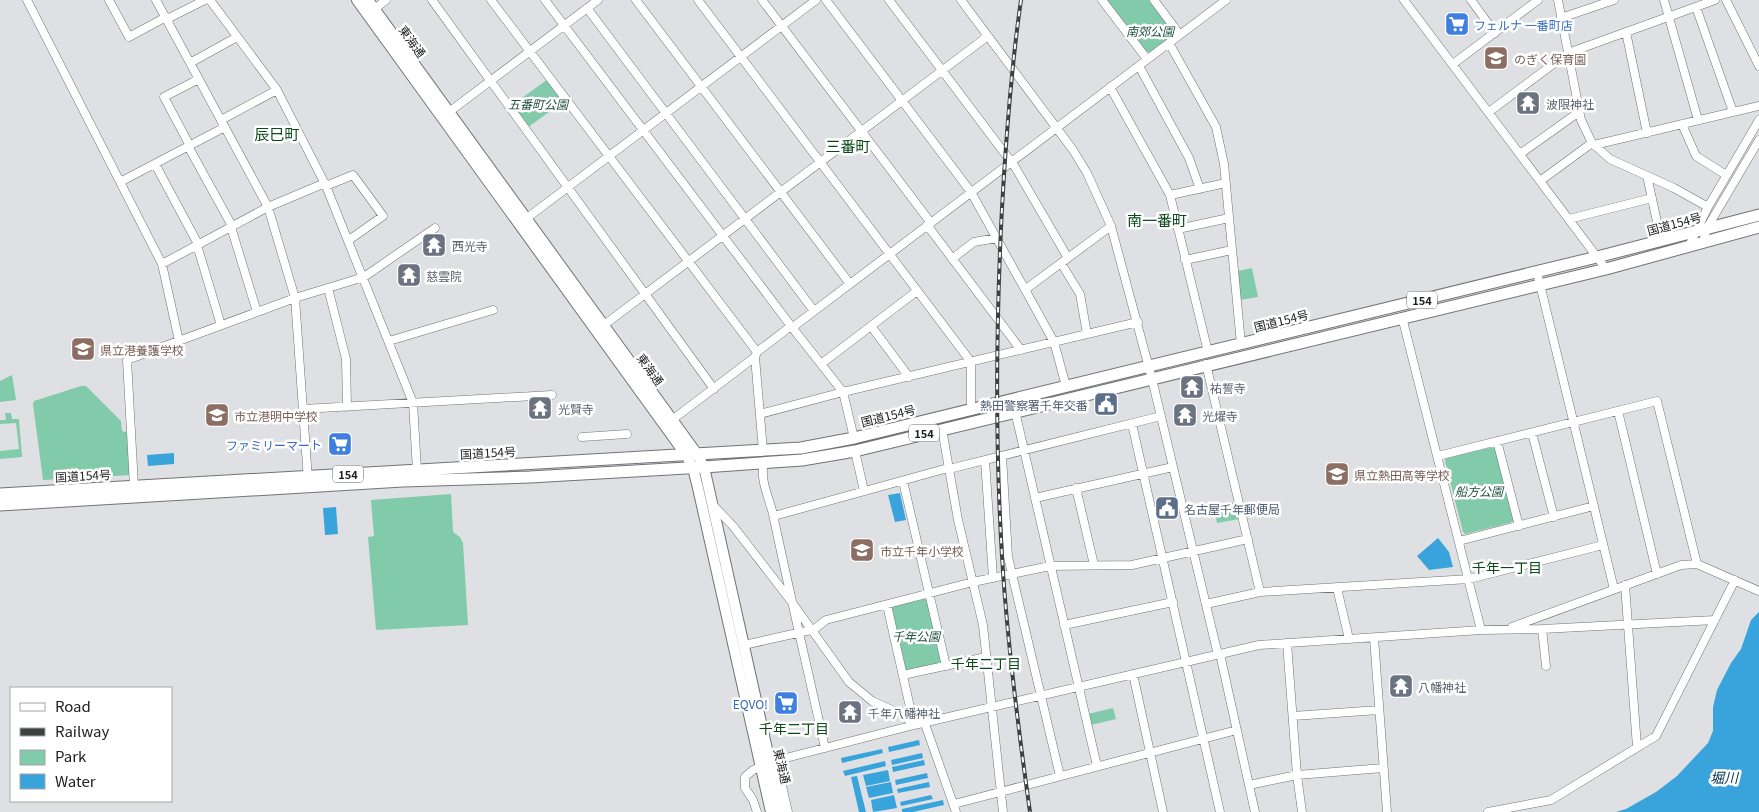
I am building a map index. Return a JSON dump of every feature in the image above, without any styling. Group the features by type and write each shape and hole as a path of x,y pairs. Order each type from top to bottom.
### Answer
{"highway":[{"name":"国道154号","path":"0,505 308,482 417,470 801,448 854,438 971,410 1598,257 1759,215"},
{"name":"国道154号","path":"0,494 134,486 403,482 530,477 802,460 855,451 1206,364 1606,269 1759,227"}],"main road":[{"name":"東海通","path":"358,0 370,8 449,112 523,221 604,325 672,420 692,454 711,502 744,644 769,763 771,812"},
{"name":"東海通","path":"370,8 692,454"},
{"name":"東海通","path":"698,467 769,763"},
{"name":"東海通","path":"770,785 781,812"}],"street":[{"path":"27,0 162,264 179,341"},
{"path":"110,0 129,37 206,0"},
{"path":"156,0 268,207 295,298 308,482"},
{"path":"210,0 277,90 326,184 413,403 417,470"},
{"path":"370,8 386,0"},
{"path":"432,0 714,388"},
{"path":"491,0 688,261 756,355 763,451"},
{"path":"545,0 722,236 843,392 854,438"},
{"path":"449,112 598,0"},
{"path":"636,0 850,284"},
{"path":"698,0 971,362 971,410"},
{"path":"762,0 861,131 929,224 952,259 1021,350"},
{"path":"523,221 816,0"},
{"path":"826,0 971,192 1054,342 1066,386"},
{"path":"889,0 1012,161 1068,258"},
{"path":"961,0 1057,127 1087,173 1111,226 1152,378 1255,812"},
{"path":"1102,0 1147,59"},
{"path":"1154,0 1180,34"},
{"path":"672,420 792,327 1226,0"},
{"path":"1471,0 1494,32"},
{"path":"1453,64 1538,0"},
{"path":"1558,0 1579,112 1585,130 1593,144 1610,159 1708,207"},
{"path":"1561,18 1614,0"},
{"path":"1664,0 1698,120"},
{"path":"1489,112 1568,53 1715,0"},
{"path":"1726,0 1759,66"},
{"path":"1409,2 1606,269"},
{"path":"1696,7 1733,112"},
{"path":"587,8 814,311"},
{"path":"1626,32 1647,133"},
{"path":"604,325 988,36"},
{"path":"190,63 237,37"},
{"path":"1170,43 1216,127 1224,164 1241,344"},
{"path":"1139,66 1189,158 1200,189"},
{"path":"199,79 164,98 231,227 257,312"},
{"path":"1110,87 1170,195 1208,352"},
{"path":"120,182 189,146 277,90"},
{"path":"1540,181 1593,144 1759,106"},
{"path":"1520,154 1579,112"},
{"path":"1689,246 1708,207 1759,120"},
{"path":"1682,124 1696,156 1726,175"},
{"path":"1703,242 1707,228 1759,140"},
{"path":"155,164 198,245 221,326"},
{"path":"162,264 268,207 353,175 382,216 349,240"},
{"path":"1646,176 1661,240"},
{"path":"1170,195 1226,183"},
{"path":"1569,219 1652,198"},
{"path":"1178,229 1229,218"},
{"path":"1026,289 1111,226"},
{"path":"134,486 128,360 295,298 364,277 435,228"},
{"path":"952,259 974,242 997,238"},
{"path":"1185,260 1232,250"},
{"path":"1060,263 1080,294 1087,334"},
{"path":"1537,272 1614,589"},
{"path":"328,288 346,359 347,406"},
{"path":"821,364 917,291"},
{"path":"389,341 493,310"},
{"path":"1402,317 1481,630"},
{"path":"760,414 843,392 1138,322"},
{"path":"871,326 909,377"},
{"path":"1206,364 1260,592"},
{"path":"303,409 552,395"},
{"path":"1438,456 1657,401 1697,564"},
{"path":"1014,411 1097,766"},
{"path":"1618,411 1657,574"},
{"path":"774,516 948,469 1161,416"},
{"path":"1132,424 1220,812"},
{"path":"942,429 948,469 983,625 1003,812"},
{"path":"1532,433 1554,517"},
{"path":"582,437 628,434"},
{"path":"1497,442 1518,526"},
{"path":"855,451 864,491"},
{"path":"1002,456 1008,557 1060,776"},
{"path":"985,460 993,578"},
{"path":"764,463 762,471 774,516 798,633 825,748"},
{"path":"1035,498 1173,467"},
{"path":"903,481 946,666"},
{"path":"1076,488 1094,565"},
{"path":"711,502 733,526 791,601 840,671 860,692 872,701 903,715 914,725"},
{"path":"1459,541 1594,506"},
{"path":"744,644 811,630 826,620 973,582 1050,566 1132,565 1248,539"},
{"path":"1206,604 1260,592 1469,579 1603,545"},
{"path":"1508,628 1681,565 1697,564 1758,590"},
{"path":"1488,812 1551,800 1656,736 1735,580"},
{"path":"1625,585 1637,747"},
{"path":"1337,588 1349,639"},
{"path":"1064,625 1172,602"},
{"path":"887,605 914,725"},
{"path":"757,812 754,800 745,788 744,782 748,773 769,763 914,725 925,724 1259,645 1508,628 1542,629 1715,620"},
{"path":"1542,629 1546,666"},
{"path":"1374,638 1387,812"},
{"path":"1287,644 1297,776 1302,812"},
{"path":"903,675 986,657"},
{"path":"1133,674 1163,812"},
{"path":"1293,716 1379,710"},
{"path":"925,724 955,808 1000,792 1237,730"},
{"path":"769,763 788,812"},
{"path":"1249,785 1297,776 1383,768"}],"green space":[{"name":"南郊公園","path":"1106,0 1149,0 1169,27 1170,37 1150,52 1144,51"},
{"name":"五番町公園","path":"548,79 564,101 527,128 511,106"},
{"path":"1252,268 1258,297 1239,300 1238,271"},
{"path":"12,375 16,400 0,402 0,381"},
{"path":"86,386 121,421 122,431 128,433 131,475 43,480 34,401"},
{"path":"5,413 11,413 12,419 19,419 22,457 0,459 0,451 19,449 16,423 0,424 0,420 6,420"},
{"name":"船方公園","path":"1494,447 1497,449 1514,519 1513,522 1465,534 1445,461 1446,458"},
{"path":"451,494 453,532 460,537 463,543 468,625 376,630 368,537 374,536 371,500"},
{"path":"1234,502 1239,519 1217,523 1214,508"},
{"name":"千年公園","path":"925,599 928,601 942,661 907,671 904,669 891,610 892,607"},
{"path":"1113,708 1116,719 1091,725 1088,714"}],"water":[{"path":"174,453 174,464 148,466 147,455"},
{"path":"900,493 906,520 895,522 888,495"},
{"path":"336,507 338,534 325,535 323,508"},
{"path":"1438,538 1449,552 1453,567 1429,570 1417,556"},
{"name":"堀川","path":"1759,612 1759,812 1616,812 1626,809 1656,792 1677,776 1708,743 1713,731 1713,707 1717,690 1731,663 1741,649 1751,620"},
{"path":"919,740 920,745 889,752 888,747"},
{"path":"882,749 883,753 842,763 841,758"},
{"path":"922,753 923,758 892,765 891,760"},
{"path":"924,760 925,765 893,772 892,767"},
{"path":"885,761 886,766 845,776 843,771"},
{"path":"888,770 890,781 866,786 863,775"},
{"path":"927,773 928,778 896,785 895,780"},
{"path":"857,776 866,812 859,812 851,777"},
{"path":"891,782 893,793 869,798 866,787"},
{"path":"929,782 930,787 898,793 897,789"},
{"path":"894,795 897,808 873,812 871,800"},
{"path":"931,795 933,799 901,806 900,802"},
{"path":"943,800 944,805 913,812 902,812 902,809"}],"railway":[{"path":"1021,0 1009,104 1002,208 998,295 997,426 1002,556 1007,620 1030,812"}],"place":[{"name":"フェルナ 一番町店","path":"1457,24"},
{"name":"のぎく保育園","path":"1496,58"},
{"name":"波限神社","path":"1528,103"},
{"name":"西光寺","path":"434,245"},
{"name":"慈雲院","path":"409,275"},
{"name":"県立港養護学校","path":"83,349"},
{"name":"祐誓寺","path":"1192,387"},
{"name":"熱田警察署千年交番","path":"1106,404"},
{"name":"光賢寺","path":"540,408"},
{"name":"市立港明中学校","path":"217,415"},
{"name":"光燿寺","path":"1185,415"},
{"name":"ファミリーマート","path":"340,444"},
{"name":"県立熱田高等学校","path":"1337,474"},
{"name":"名古屋千年郵便局","path":"1167,508"},
{"name":"市立千年小学校","path":"862,550"},
{"name":"八幡神社","path":"1401,686"},
{"name":"EQVO!","path":"786,703"},
{"name":"千年八幡神社","path":"850,712"}],"district":[{"name":"辰巳町","path":"277,133"},
{"name":"三番町","path":"848,145"},
{"name":"南一番町","path":"1157,219"},
{"name":"千年一丁目","path":"1507,567"},
{"name":"千年二丁目","path":"986,663"},
{"name":"千年二丁目","path":"794,728"}]}
